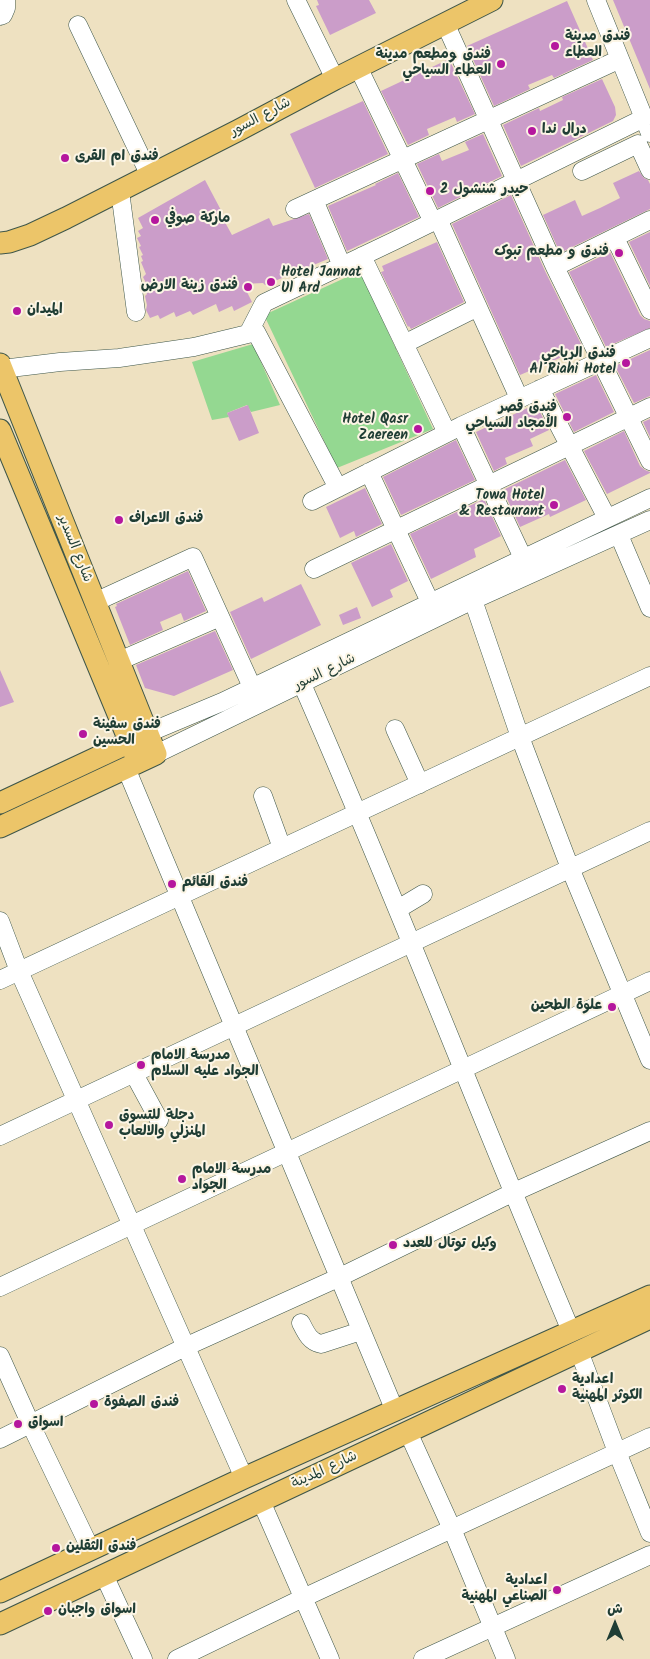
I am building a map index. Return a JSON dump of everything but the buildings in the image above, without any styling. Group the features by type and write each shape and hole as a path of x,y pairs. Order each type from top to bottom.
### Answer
{"main road":[{"name":"شارع السور","path":"30,235 150,176 334,79 492,0"},
{"path":"0,243 30,235"},
{"path":"0,261 13,246 30,235"},
{"name":"شارع السدير","path":"1,367 119,661 139,738"},
{"name":"شارع السدير","path":"0,430 36,516 139,738"},
{"path":"36,516 56,507"},
{"name":"شارع السور","path":"0,803 139,738"},
{"path":"139,738 140,761"},
{"name":"شارع السور","path":"0,827 140,761"},
{"name":"شارع المدينة","path":"0,1592 244,1478 650,1296"},
{"name":"شارع المدينة","path":"0,1624 650,1318"}],"street":[{"path":"0,16 3,15 6,8 6,0"},
{"path":"296,0 334,79"},
{"path":"248,334 264,303 516,181 647,126 596,0"},
{"path":"445,23 555,267 650,461"},
{"path":"78,25 150,176"},
{"path":"296,209 620,59"},
{"path":"358,67 403,160 436,221 519,398"},
{"path":"582,171 638,144 650,170"},
{"path":"120,191 136,312"},
{"path":"314,200 342,266"},
{"path":"555,267 650,220"},
{"path":"615,238 650,310"},
{"path":"362,256 404,344 489,486 523,558"},
{"path":"404,344 478,308"},
{"path":"1,367 119,358 194,347 256,332 338,488"},
{"path":"312,501 519,398 650,338"},
{"path":"540,389 607,518"},
{"path":"314,569 650,408"},
{"path":"370,472 430,602"},
{"name":"شارع السور","path":"139,738 222,702 650,498"},
{"name":"شارع السور","path":"140,761 474,600 650,520"},
{"path":"619,535 650,608"},
{"path":"95,602 193,557 252,687"},
{"path":"474,600 520,737 570,868 650,1060"},
{"path":"119,661 220,617"},
{"path":"0,980 650,676"},
{"path":"302,684 358,812 512,1193 571,1331"},
{"path":"222,702 230,718"},
{"path":"395,729 420,784"},
{"path":"140,761 180,896 396,1411"},
{"path":"263,796 282,848"},
{"path":"0,1136 650,831"},
{"path":"398,909 423,894"},
{"path":"0,921 19,971 244,1478"},
{"path":"0,1287 650,981"},
{"path":"134,1074 159,1120"},
{"path":"0,1439 185,1347 340,1277 512,1193 650,1131"},
{"path":"301,1323 306,1334 315,1343 322,1344 361,1331"},
{"path":"580,1351 617,1452 650,1533"},
{"path":"0,1356 91,1550"},
{"path":"408,1432 452,1529 506,1659"},
{"path":"177,1659 303,1598 650,1438"},
{"path":"261,1501 330,1659"},
{"path":"423,1659 650,1555"},
{"path":"104,1575 143,1659"}],"green space":[{"path":"360,271 433,429 337,468 264,315"},
{"path":"253,344 280,405 251,412 247,405 227,413 229,417 212,420 192,362"}],"place":[{"name":"فندق مدينة العطاء","path":"555,46"},
{"name":"فندق ومطعم مدينة العطاء السياحي","path":"501,64"},
{"name":"درال ندا","path":"532,131"},
{"name":"فندق ام القرى","path":"65,158"},
{"name":"حيدر شنشول 2","path":"430,191"},
{"name":"ماركة صوفي","path":"155,220"},
{"name":"فندق و مطعم تبوک","path":"619,253"},
{"name":"Hotel Jannat Ul Ard","path":"271,282"},
{"name":"فندق زينة الارض","path":"248,287"},
{"name":"الميدان","path":"17,311"},
{"name":"فندق الرياحي Al Riahi Hotel","path":"626,363"},
{"name":"فندق قصر الأمجاد السياحي","path":"567,417"},
{"name":"Hotel Qasr Zaereen","path":"418,429"},
{"name":"Towa Hotel & Restaurant","path":"554,505"},
{"name":"فندق الاعراف","path":"119,520"},
{"name":"فندق سفينة الحسين","path":"83,734"},
{"name":"فندق القائم","path":"172,884"},
{"name":"علوة الطحين","path":"612,1007"},
{"name":"مدرسة الامام الجواد عليه السلام","path":"141,1065"},
{"name":"دجلة للتسوق المنزلي والالعاب","path":"109,1125"},
{"name":"مدرسة الامام الجواد","path":"182,1179"},
{"name":"وكيل توتال للعدد","path":"393,1245"},
{"name":"اعدادية الكوثر المهنية","path":"562,1389"},
{"name":"فندق الصفوة","path":"94,1404"},
{"name":"اسواق","path":"18,1424"},
{"name":"فندق الثقلين","path":"56,1548"},
{"name":"اعدادية الصناعي المهنية","path":"557,1590"},
{"name":"اسواق واجبان","path":"48,1611"}]}
